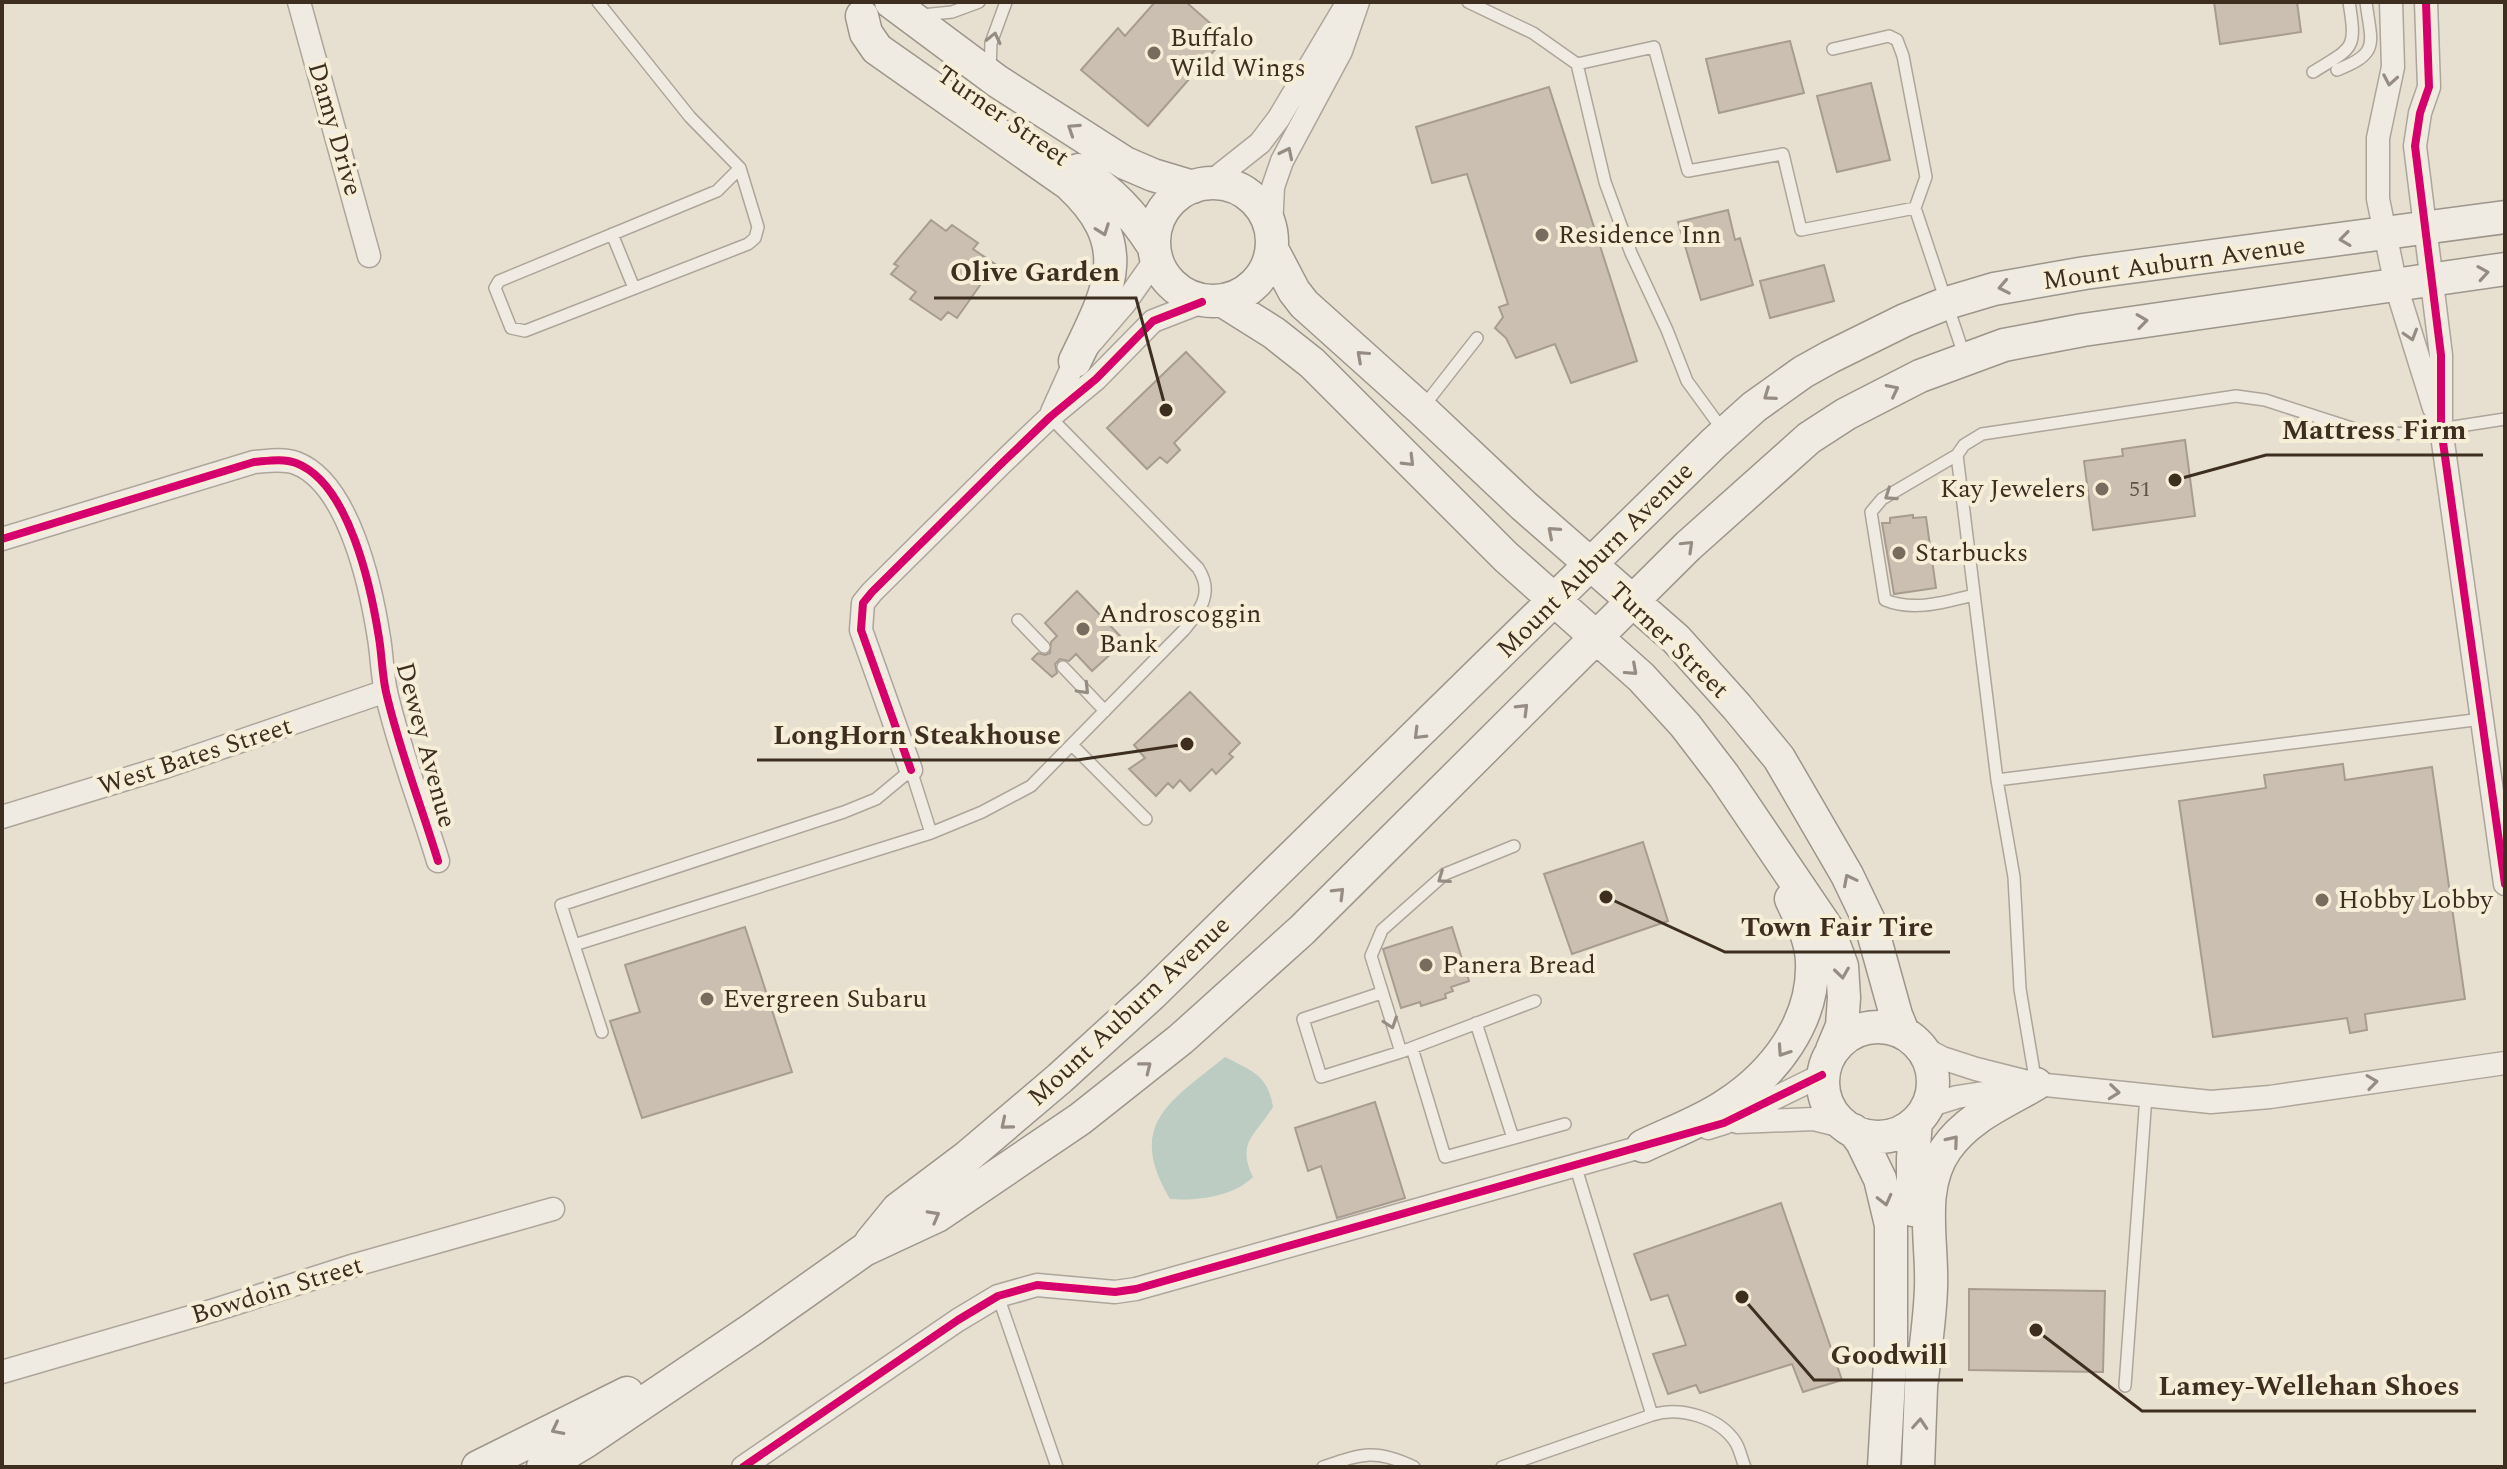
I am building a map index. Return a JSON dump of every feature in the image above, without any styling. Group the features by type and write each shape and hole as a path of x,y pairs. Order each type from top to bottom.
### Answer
{"main road":[{"name":"Turner Street","path":"900,8 990,76 1125,163 1153,175 1202,184"},
{"name":"Turner Street","path":"851,9 1095,180 1143,229 1154,252"},
{"path":"851,9 877,49 1069,184 1090,203 1104,225 1112,261 1102,304 1075,361"},
{"path":"1202,184 1237,188 1255,200 1271,239 1270,261 1260,279 1236,298 1213,302 1181,294 1160,271 1154,252 1156,221 1170,201 1202,184"},
{"name":"Mount Auburn Avenue","path":"864,1250 898,1209 967,1157 1151,995 1725,433 1754,407 1803,372 1905,320 1994,289 2085,273 2505,217"},
{"name":"Turner Street","path":"1271,239 1294,291 1304,304 1524,506 1676,639 1779,758 1847,875 1871,925 1896,1015 1931,1065 1933,1077 1922,1114 1912,1196 1922,1380 1918,1467"},
{"name":"Mount Auburn Avenue","path":"543,1467 751,1330 864,1250 937,1216 1080,1119 1181,1039 1302,930 1688,546 1809,438 1846,414 1920,376 2004,345 2083,330 2505,269"},
{"name":"Turner Street","path":"1213,302 1274,333 1312,363 1506,557 1641,677 1676,715 1724,776 1829,931 1842,966 1844,998 1842,1026 1827,1063"},
{"path":"1643,1146 1726,1105 1778,1060 1797,1030 1810,994 1813,961 1806,931 1724,776"},
{"path":"1884,1467 1891,1345 1891,1225 1880,1179 1862,1142 1829,1109 1824,1095 1827,1063 1852,1032 1873,1026 1912,1039"},
{"path":"1922,1380 1931,1287 1929,1197 1935,1168 1964,1128 1987,1111 2036,1084"},
{"path":"1849,1129 1874,1137 1890,1136 1922,1114"},
{"path":"478,1467 751,1330"},
{"path":"578,1467 751,1330"}],"street":[{"name":"Damy Drive","path":"299,2 369,256"},
{"path":"1202,184 1260,143 1279,118 1348,2"},
{"path":"1271,239 1273,187 1282,161 1341,51 1358,2"},
{"path":"2391,2 2393,67 2378,138 2378,199 2396,286 2441,428"},
{"path":"2426,2 2429,87 2420,113 2415,146 2441,355 2441,428 2505,884"},
{"path":"1050,417 1075,361 1125,303 1154,252"},
{"path":"911,770 861,630 863,603 1050,417 1096,379 1153,321 1213,302"},
{"name":"Dewey Avenue","path":"2,539 254,462 286,461 304,468 327,486 337,499 358,552 379,636 386,691 438,861"},
{"name":"West Bates Street","path":"2,817 165,767 386,691"},
{"path":"1912,1039 1953,1061 2036,1084 2211,1102 2270,1097 2505,1063"},
{"path":"1724,1123 1827,1063"},
{"path":"1922,1114 1957,1097 2036,1084"},
{"path":"743,1467 998,1296 1037,1285 1115,1292 1136,1289 1724,1123 1814,1119 1849,1129"},
{"name":"Bowdoin Street","path":"2,1372 355,1265 553,1209"}],"lane":[{"path":"598,2 690,117 740,168 758,227 755,238 748,244 525,331 511,328 495,288 499,281 717,191 740,168"},
{"path":"900,8 952,12 979,2"},
{"path":"990,76 991,43 1006,2"},
{"path":"1468,2 1533,33 1577,64 1605,182 1631,253 1687,381 1725,433"},
{"path":"2313,72 2348,49 2354,34 2349,2"},
{"path":"2337,70 2366,56 2371,46 2366,2"},
{"path":"1833,49 1889,36 1897,40 1903,56 1926,177 1915,208 1966,359"},
{"path":"1577,64 1654,47 1688,171 1783,154 1801,230 1915,208"},
{"path":"612,234 634,288"},
{"path":"1421,409 1477,338"},
{"path":"1974,595 1932,605 1899,606 1885,600 1871,512 1882,499 1957,455 1964,445 1982,434 2236,396 2265,400 2361,431 2408,434 2505,419"},
{"path":"574,945 931,833 982,812 1031,786 1192,621 1200,611 1207,588 1198,568 1050,417"},
{"path":"1957,455 1997,780 2014,877 2020,989 2036,1084"},
{"path":"1018,620 1044,647"},
{"path":"1063,667 1105,711"},
{"path":"1997,780 2482,719"},
{"path":"1072,745 1146,819"},
{"path":"602,1032 561,905 844,812 876,799 911,770 931,833"},
{"path":"1514,846 1445,874 1382,930 1371,956 1381,993 1406,1050 1445,1157 1565,1124"},
{"path":"1381,993 1303,1019 1321,1077 1406,1050 1535,1001"},
{"path":"1476,1023 1513,1138"},
{"path":"2125,1386 2146,1096"},
{"path":"1575,1165 1652,1415"},
{"path":"998,1296 1057,1467"},
{"path":"1502,1467 1666,1410 1698,1415 1724,1431 1736,1443 1745,1467"},
{"path":"1323,1467 1363,1453 1397,1459 1414,1467"}],"shaded area":[{"path":"1225,1057 1257,1075 1271,1096 1273,1107 1247,1147 1248,1165 1253,1177 1235,1189 1214,1196 1170,1199 1157,1173 1152,1151 1153,1133 1160,1116 1172,1101"}],"building":[{"name":"Buffalo Wild Wings","path":"1155,2 1186,2 1226,37 1148,126 1081,70 1118,28 1125,36"},
{"path":"2214,2 2297,2 2301,32 2220,44"},
{"path":"1790,41 1804,93 1719,113 1706,59"},
{"path":"1871,83 1890,160 1837,172 1817,96"},
{"name":"Residence Inn","path":"1549,87 1637,361 1571,383 1555,344 1516,358 1506,338 1495,328 1503,317 1499,307 1508,304 1467,174 1432,183 1416,127"},
{"path":"1728,210 1735,240 1740,238 1753,285 1701,300 1678,222"},
{"path":"931,220 946,231 952,225 978,243 973,249 995,264 957,318 948,312 941,320 910,299 916,292 891,274 898,266 894,264"},
{"path":"1824,265 1834,301 1770,318 1760,281"},
{"path":"1186,352 1225,392 1174,443 1180,450 1167,463 1160,457 1147,469 1107,428"},
{"path":"2185,440 2195,516 2093,530 2084,461 2123,456 2122,449"},
{"name":"Starbucks","path":"1913,515 1913,518 1926,517 1936,588 1894,594 1882,523 1890,523 1890,518"},
{"name":"Androscoggin Bank","path":"1077,591 1125,641 1092,671 1076,654 1069,661 1060,659 1055,664 1057,673 1052,677 1032,659 1038,653 1050,653 1051,642 1057,636 1045,623"},
{"path":"1190,692 1240,743 1229,754 1233,757 1216,774 1212,769 1190,791 1180,780 1173,788 1168,783 1156,796 1129,769 1145,758 1134,745"},
{"name":"Hobby Lobby","path":"2343,764 2345,780 2432,767 2465,999 2365,1014 2367,1030 2350,1033 2347,1018 2213,1037 2179,801 2266,788 2264,775"},
{"path":"1643,842 1668,921 1572,954 1544,874"},
{"path":"745,927 792,1072 642,1118 610,1021 640,1012 625,965"},
{"name":"Panera Bread","path":"1452,927 1469,981 1451,987 1453,991 1445,994 1446,998 1401,1008 1383,949"},
{"path":"1375,1102 1405,1198 1337,1218 1321,1166 1308,1171 1295,1128"},
{"path":"1781,1203 1842,1380 1803,1392 1792,1364 1700,1393 1696,1385 1668,1394 1653,1354 1686,1345 1668,1295 1651,1300 1634,1254"},
{"path":"1969,1289 2105,1291 2103,1372 1969,1370"}],"cycle path":[{"path":"2426,2 2429,87 2420,113 2415,146 2441,355 2441,428 2505,884"},
{"path":"911,770 861,630 863,603 1001,464 1096,379 1153,321 1202,302"},
{"path":"2,539 254,462 291,461 314,474 343,514 363,565 391,713 438,861"},
{"path":"743,1467 998,1296 1037,1285 1115,1292 1136,1289 1724,1123 1822,1075"}],"place":[{"name":"Buffalo Wild Wings","path":"1154,53"},
{"name":"Residence Inn","path":"1542,235"},
{"name":"Olive Garden","path":"1166,410"},
{"name":"Mattress Firm","path":"2175,480"},
{"name":"Kay Jewelers","path":"2102,489"},
{"name":"Starbucks","path":"1899,553"},
{"name":"Androscoggin Bank","path":"1083,629"},
{"name":"LongHorn Steakhouse","path":"1187,744"},
{"name":"Town Fair Tire","path":"1606,897"},
{"name":"Hobby Lobby","path":"2322,900"},
{"name":"Panera Bread","path":"1426,965"},
{"name":"Evergreen Subaru","path":"707,999"},
{"name":"Goodwill","path":"1742,1297"},
{"name":"Lamey-Wellehan Shoes","path":"2036,1330"}]}
